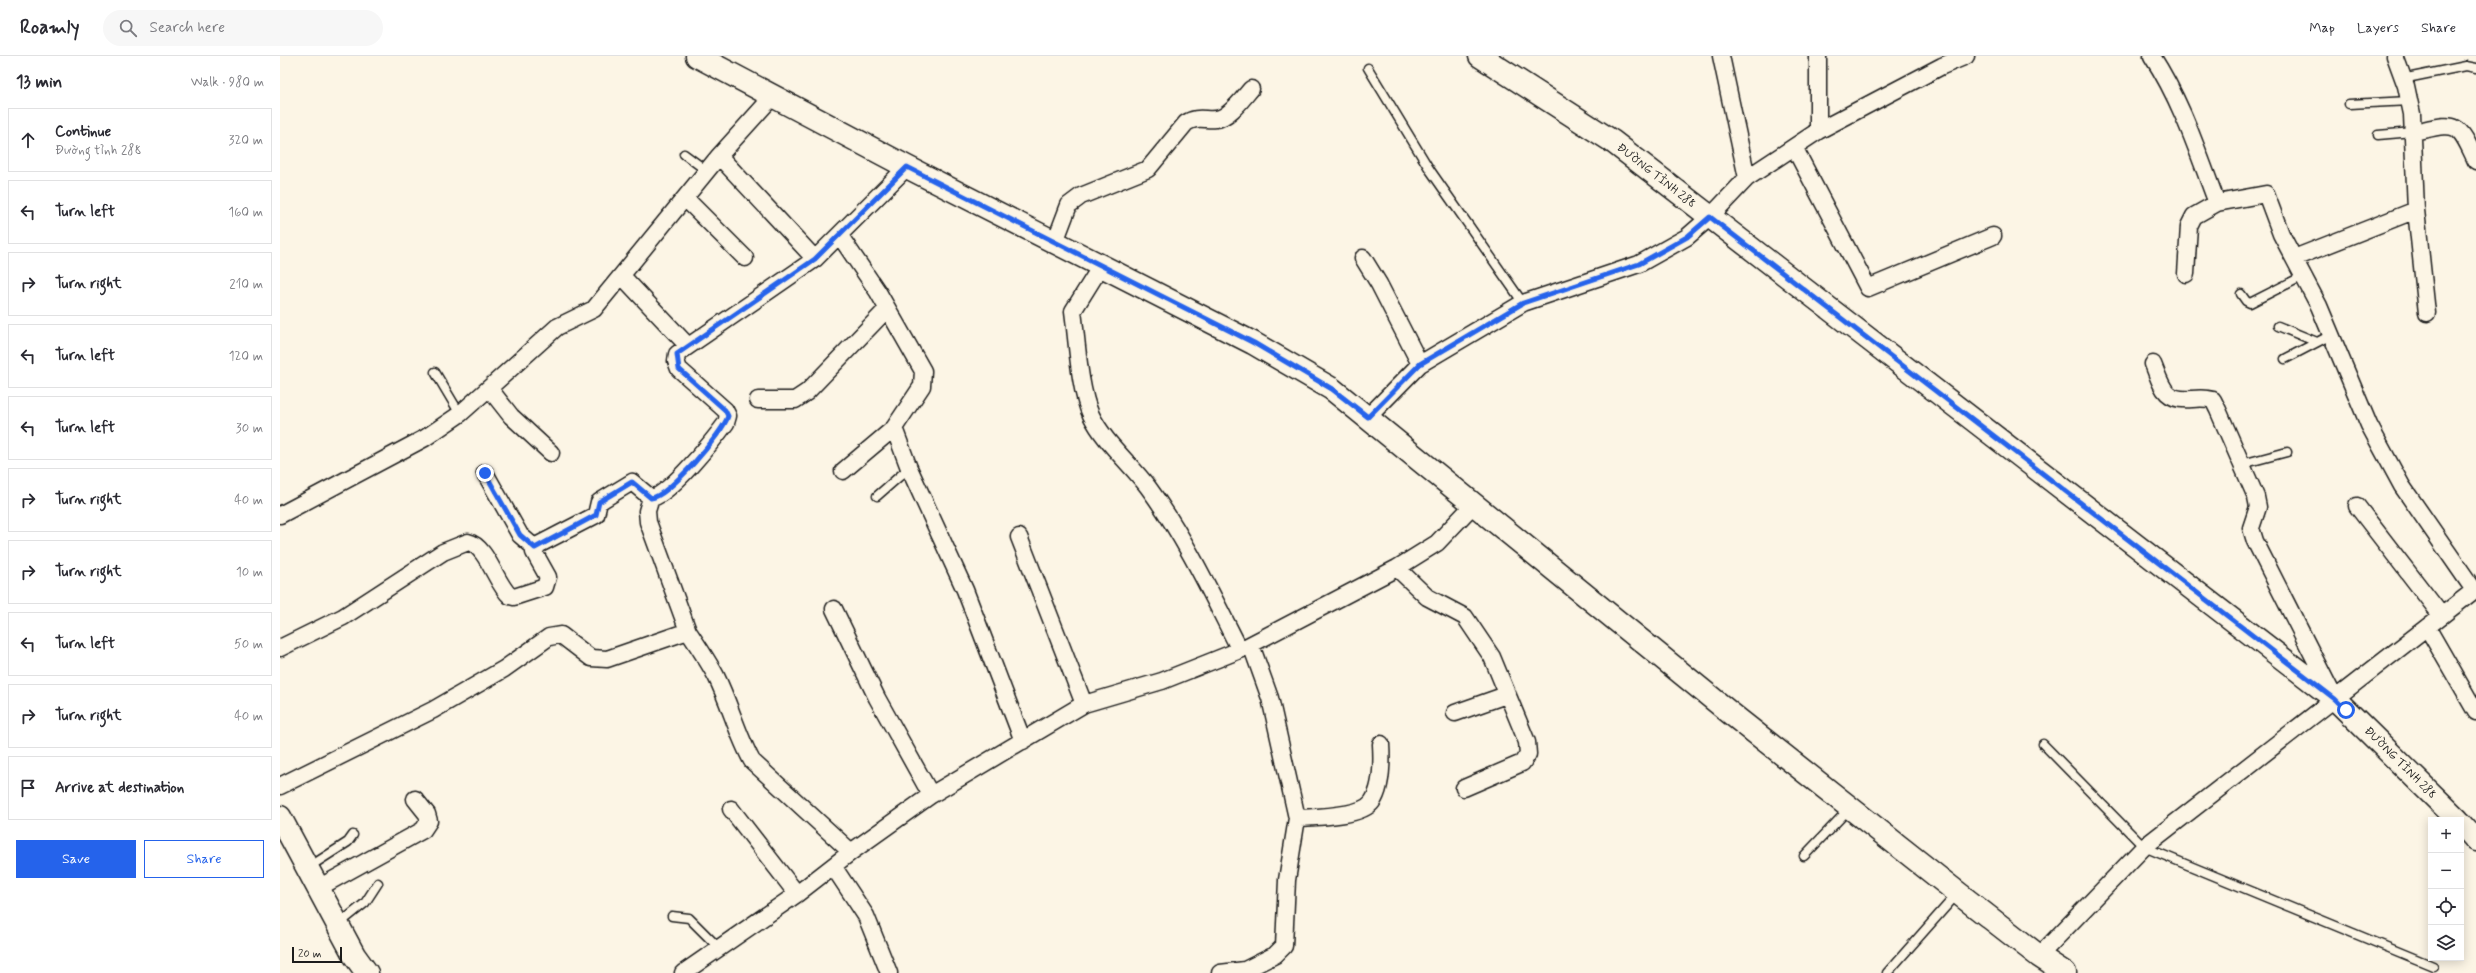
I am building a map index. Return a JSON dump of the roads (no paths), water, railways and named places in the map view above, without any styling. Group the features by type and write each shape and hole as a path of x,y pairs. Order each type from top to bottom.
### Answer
{"street":[{"path":"698,56 774,95 907,167 1254,343 1332,389 1729,712 2039,956 2065,973"},
{"name":"ĐƯỜNG TỈNH 288","path":"1480,56 1612,141 2335,699 2455,817"},
{"path":"1721,56 1747,178"},
{"path":"1818,56 1818,131"},
{"path":"1368,417 1420,364 1523,303 1639,264 1687,237 1710,217 1747,178 1818,131 1942,66 1966,56"},
{"path":"2152,56 2170,83 2182,109 2216,203"},
{"path":"2395,56 2410,101 2413,132 2416,210 2426,313"},
{"path":"1055,242 1069,205 1081,196 1148,169 1186,123 1193,118 1217,119 1229,112 1251,89"},
{"path":"280,515 425,438 460,414 557,327 594,309 719,156 774,95"},
{"path":"2413,132 2444,126 2452,126 2465,135 2475,158"},
{"path":"1794,147 1868,288 1993,236"},
{"path":"719,156 815,259"},
{"path":"651,498 658,497 678,479 722,428 728,416 725,410 679,369 677,354 815,259 840,236 907,167"},
{"path":"2039,956 2144,847 2475,590 2402,486 2369,426 2331,335 2294,258 2280,234 2266,194 2216,203 2191,219 2189,226 2186,274"},
{"path":"685,198 745,258"},
{"path":"2294,258 2416,210"},
{"path":"840,236 887,309 923,371 922,386 894,428 843,471"},
{"path":"1363,258 1379,284 1420,364"},
{"path":"1101,266 1073,311 1083,382 1091,414 1102,432 1148,487 1188,548 1246,648 1270,698 1297,818 1287,880 1284,946 1275,955 1245,970 1220,973"},
{"path":"622,276 688,346"},
{"path":"758,400 795,400 807,392 887,309"},
{"path":"2153,364 2167,394 2179,401 2206,398 2213,400 2256,497 2258,507 2251,528 2255,541 2335,699"},
{"path":"489,388 511,416 551,453"},
{"path":"894,428 909,468 965,590 1023,741"},
{"path":"280,648 343,617 443,552 468,542 475,544 484,555 510,596 514,597 545,586 548,577 534,552 535,548 520,535 485,473"},
{"path":"535,548 596,515 599,502 629,483 636,483 651,498"},
{"path":"651,498 647,511 648,522 688,632 716,675 737,725 742,743 752,761 851,852"},
{"path":"683,973 797,894 851,852 931,795 1084,704 1162,681 1246,648 1397,568 1437,543 1474,504"},
{"path":"2357,506 2441,616"},
{"path":"1019,537 1084,704"},
{"path":"1397,568 1427,597 1465,617 1492,657 1526,742 1528,754 1522,763 1464,788"},
{"path":"834,609 877,698 931,795"},
{"path":"2427,627 2476,712"},
{"path":"280,786 433,710 504,668 549,637 561,635 591,658 607,659 688,632"},
{"path":"1455,713 1506,695"},
{"path":"1297,818 1355,812 1372,803 1378,790 1380,744"},
{"path":"320,888 423,830 429,821 427,814 415,799"},
{"path":"731,809 797,894"},
{"path":"280,817 286,838 308,867 354,954 367,973"},
{"path":"2464,826 2476,840"},
{"path":"833,866 866,916 889,973"}],"lane":[{"path":"2402,79 2466,66 2476,68"},
{"path":"1368,68 1430,170 1523,303"},
{"path":"2349,104 2410,101"},
{"path":"2378,134 2413,132"},
{"path":"684,154 707,171"},
{"path":"2241,294 2246,301 2250,303 2303,276"},
{"path":"2278,326 2317,342"},
{"path":"2285,359 2331,335"},
{"path":"435,372 460,414"},
{"path":"2242,464 2287,452"},
{"path":"877,496 909,468"},
{"path":"2043,744 2144,847 2432,966"},
{"path":"1804,856 1850,807"},
{"path":"308,867 348,842 353,835"},
{"path":"339,924 365,903 378,883"},
{"path":"1886,973 1958,893"},
{"path":"672,916 689,918 719,948"}]}
